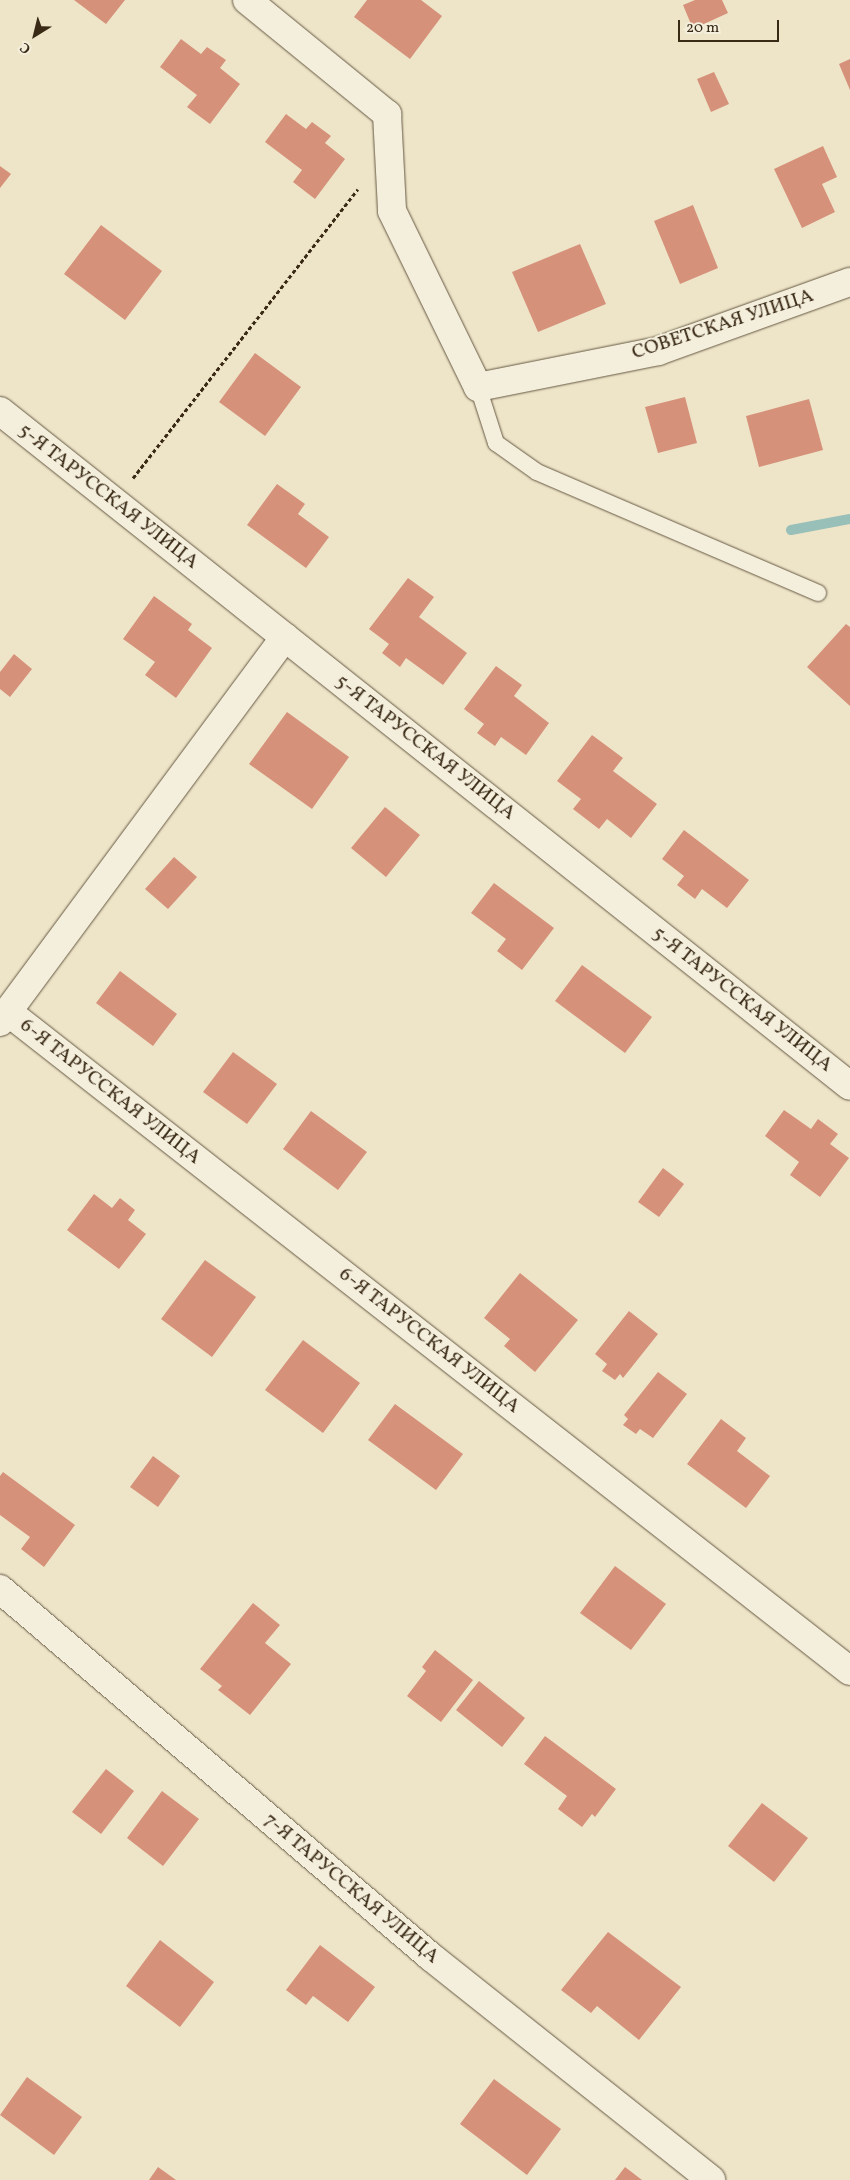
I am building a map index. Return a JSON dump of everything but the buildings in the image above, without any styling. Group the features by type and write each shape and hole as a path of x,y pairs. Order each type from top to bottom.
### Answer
{"street":[{"path":"247,0 387,114 392,211 478,388"},
{"name":"СОВЕТСКАЯ УЛИЦА","path":"478,388 658,350 850,282"},
{"name":"5-Я ТАРУССКАЯ УЛИЦА","path":"0,411 850,1086"},
{"path":"4,1017 285,637"},
{"name":"6-Я ТАРУССКАЯ УЛИЦА","path":"4,1017 850,1671"},
{"name":"7-Я ТАРУССКАЯ УЛИЦА","path":"0,1589 431,1957 711,2180"}],"lane":[{"path":"478,388 496,443 537,472 818,593"}],"path":[{"path":"114,502 388,150"}],"waterway":[{"path":"791,530 850,519"}]}
